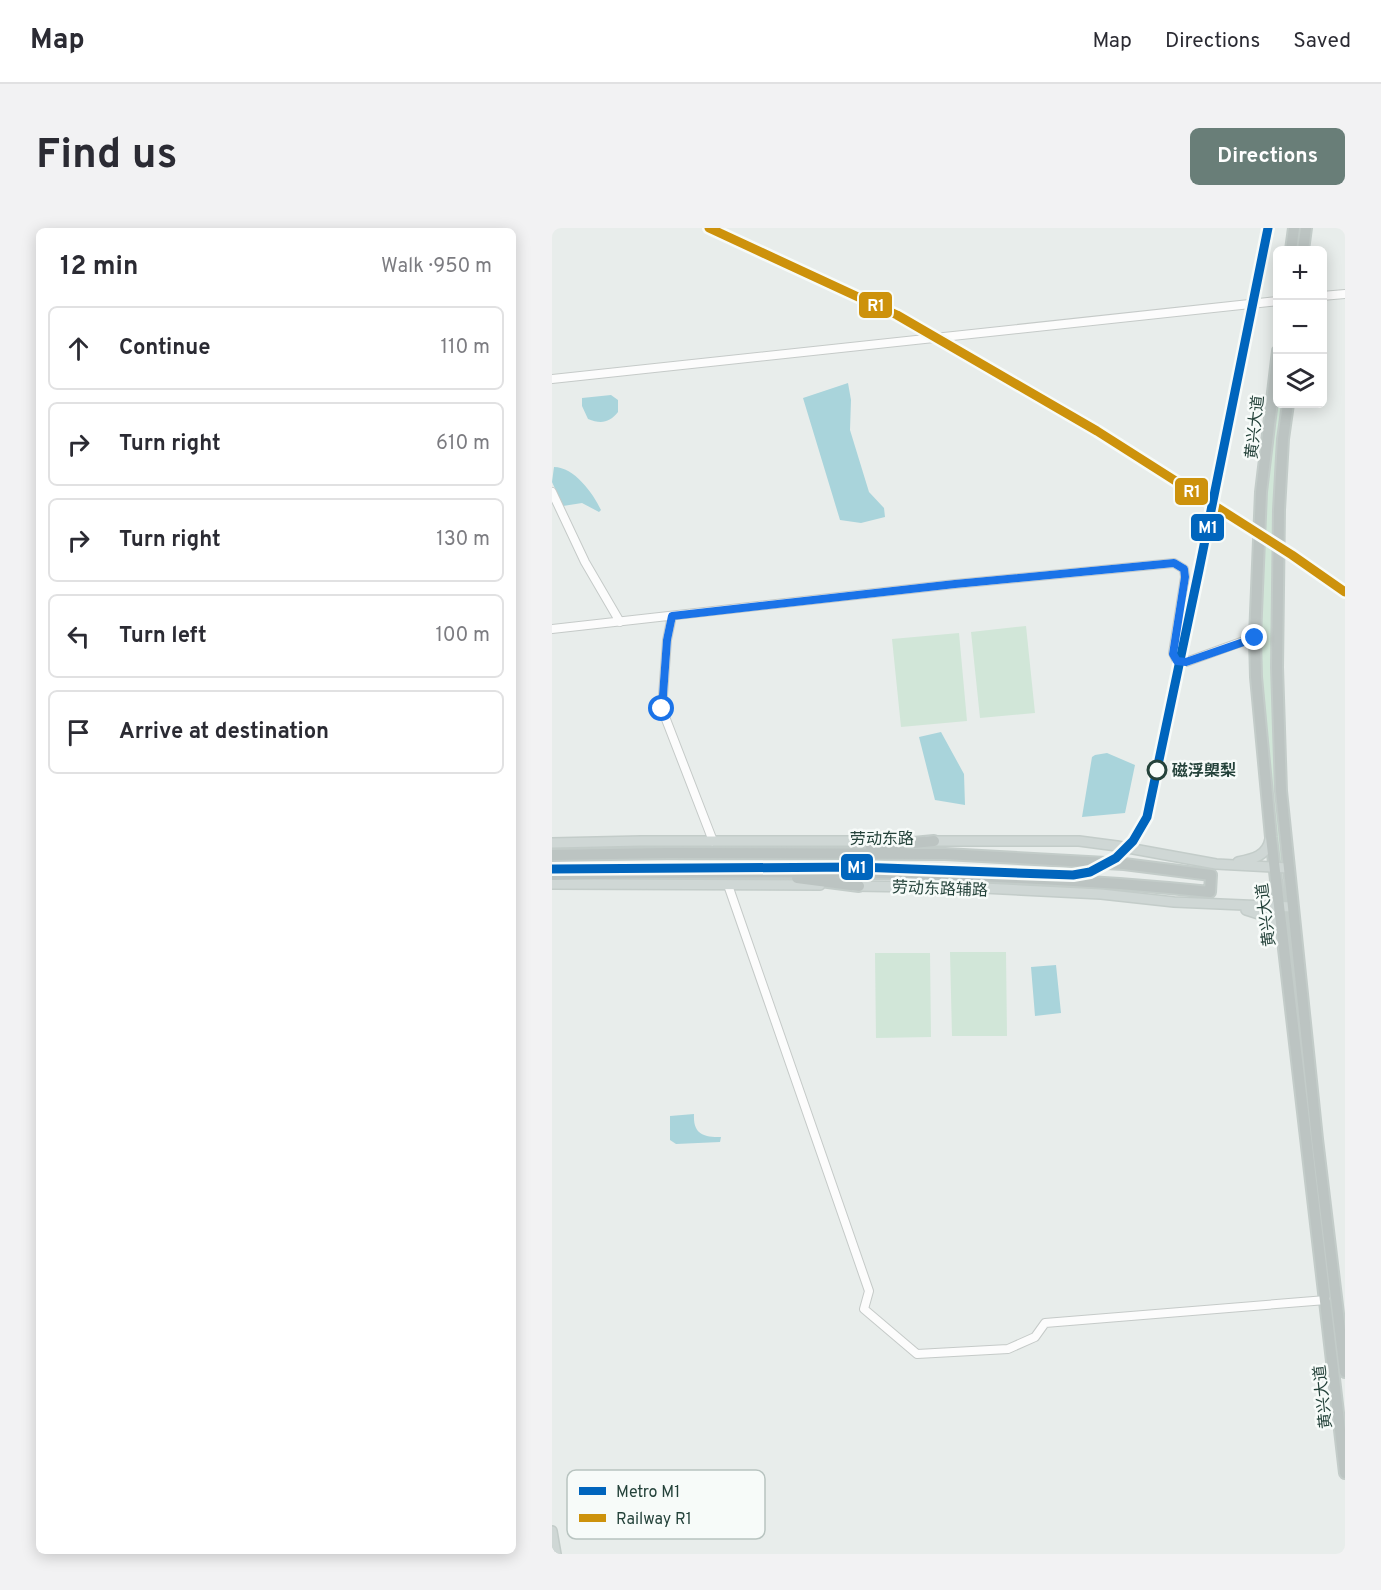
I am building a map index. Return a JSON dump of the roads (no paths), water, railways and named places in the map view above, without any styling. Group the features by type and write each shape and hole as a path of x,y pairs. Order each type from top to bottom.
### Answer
{"highway":[{"path":"1292,246 1294,228"},
{"path":"1304,246 1306,228"},
{"name":"黄兴大道","path":"1278,354 1261,492 1255,638 1259,718 1283,938 1336,1300 1345,1473"},
{"name":"黄兴大道","path":"1287,408 1283,439 1280,498 1277,667 1281,791 1292,908 1345,1372"},
{"path":"766,853 934,841"},
{"name":"劳动东路","path":"552,855 766,853 989,855 1124,864 1211,875 1210,892 1106,883 939,874 710,872 552,875"},
{"path":"710,872 798,878 859,886"}],"main road":[{"path":"1216,864 1257,857 1267,849 1271,837"},
{"path":"552,843 1079,841 1216,864 1288,868"},
{"name":"劳动东路辅路","path":"552,884 983,888 1292,908"},
{"path":"1193,903 1252,911 1264,915 1276,923 1283,938"},
{"path":"552,1531 556,1554"}],"street":[{"path":"1327,296 1345,294"},
{"path":"552,379 1273,302"},
{"path":"552,492 585,562 620,622"},
{"path":"552,629 955,584 1174,563 1184,569 1185,577 1173,654 1177,661 1186,662 1255,638"},
{"path":"672,616 667,640 662,709 713,841"},
{"path":"729,885 800,1097 869,1291 864,1309 917,1354 1008,1349 1035,1337 1045,1323 1336,1300"}],"water":[{"path":"848,383 851,400 850,430 869,492 884,508 885,517 861,523 840,520 803,398"},
{"path":"611,395 618,400 618,412 615,416 604,422 588,419 582,406 582,398"},
{"path":"554,467 569,471 576,476 588,489 601,510 599,512 582,503 563,506 552,482"},
{"path":"941,732 964,774 965,805 935,800 919,737"},
{"path":"1107,753 1135,765 1125,813 1082,817 1092,757"},
{"path":"1056,965 1061,1013 1035,1016 1031,967"},
{"path":"694,1114 697,1130 704,1135 721,1137 720,1142 676,1144 670,1140 670,1116"}],"railway":[{"path":"709,228 897,315 1097,431 1292,555 1345,592"}],"metro line":[{"name":"M1","path":"552,869 858,867 1073,875 1090,872 1116,858 1133,841 1147,817 1268,228"}],"rail line":[{"name":"R1","path":"709,228 897,315 1097,431 1292,555 1345,592"}],"place":[{"name":"磁浮㮾梨","path":"1157,770"}]}
